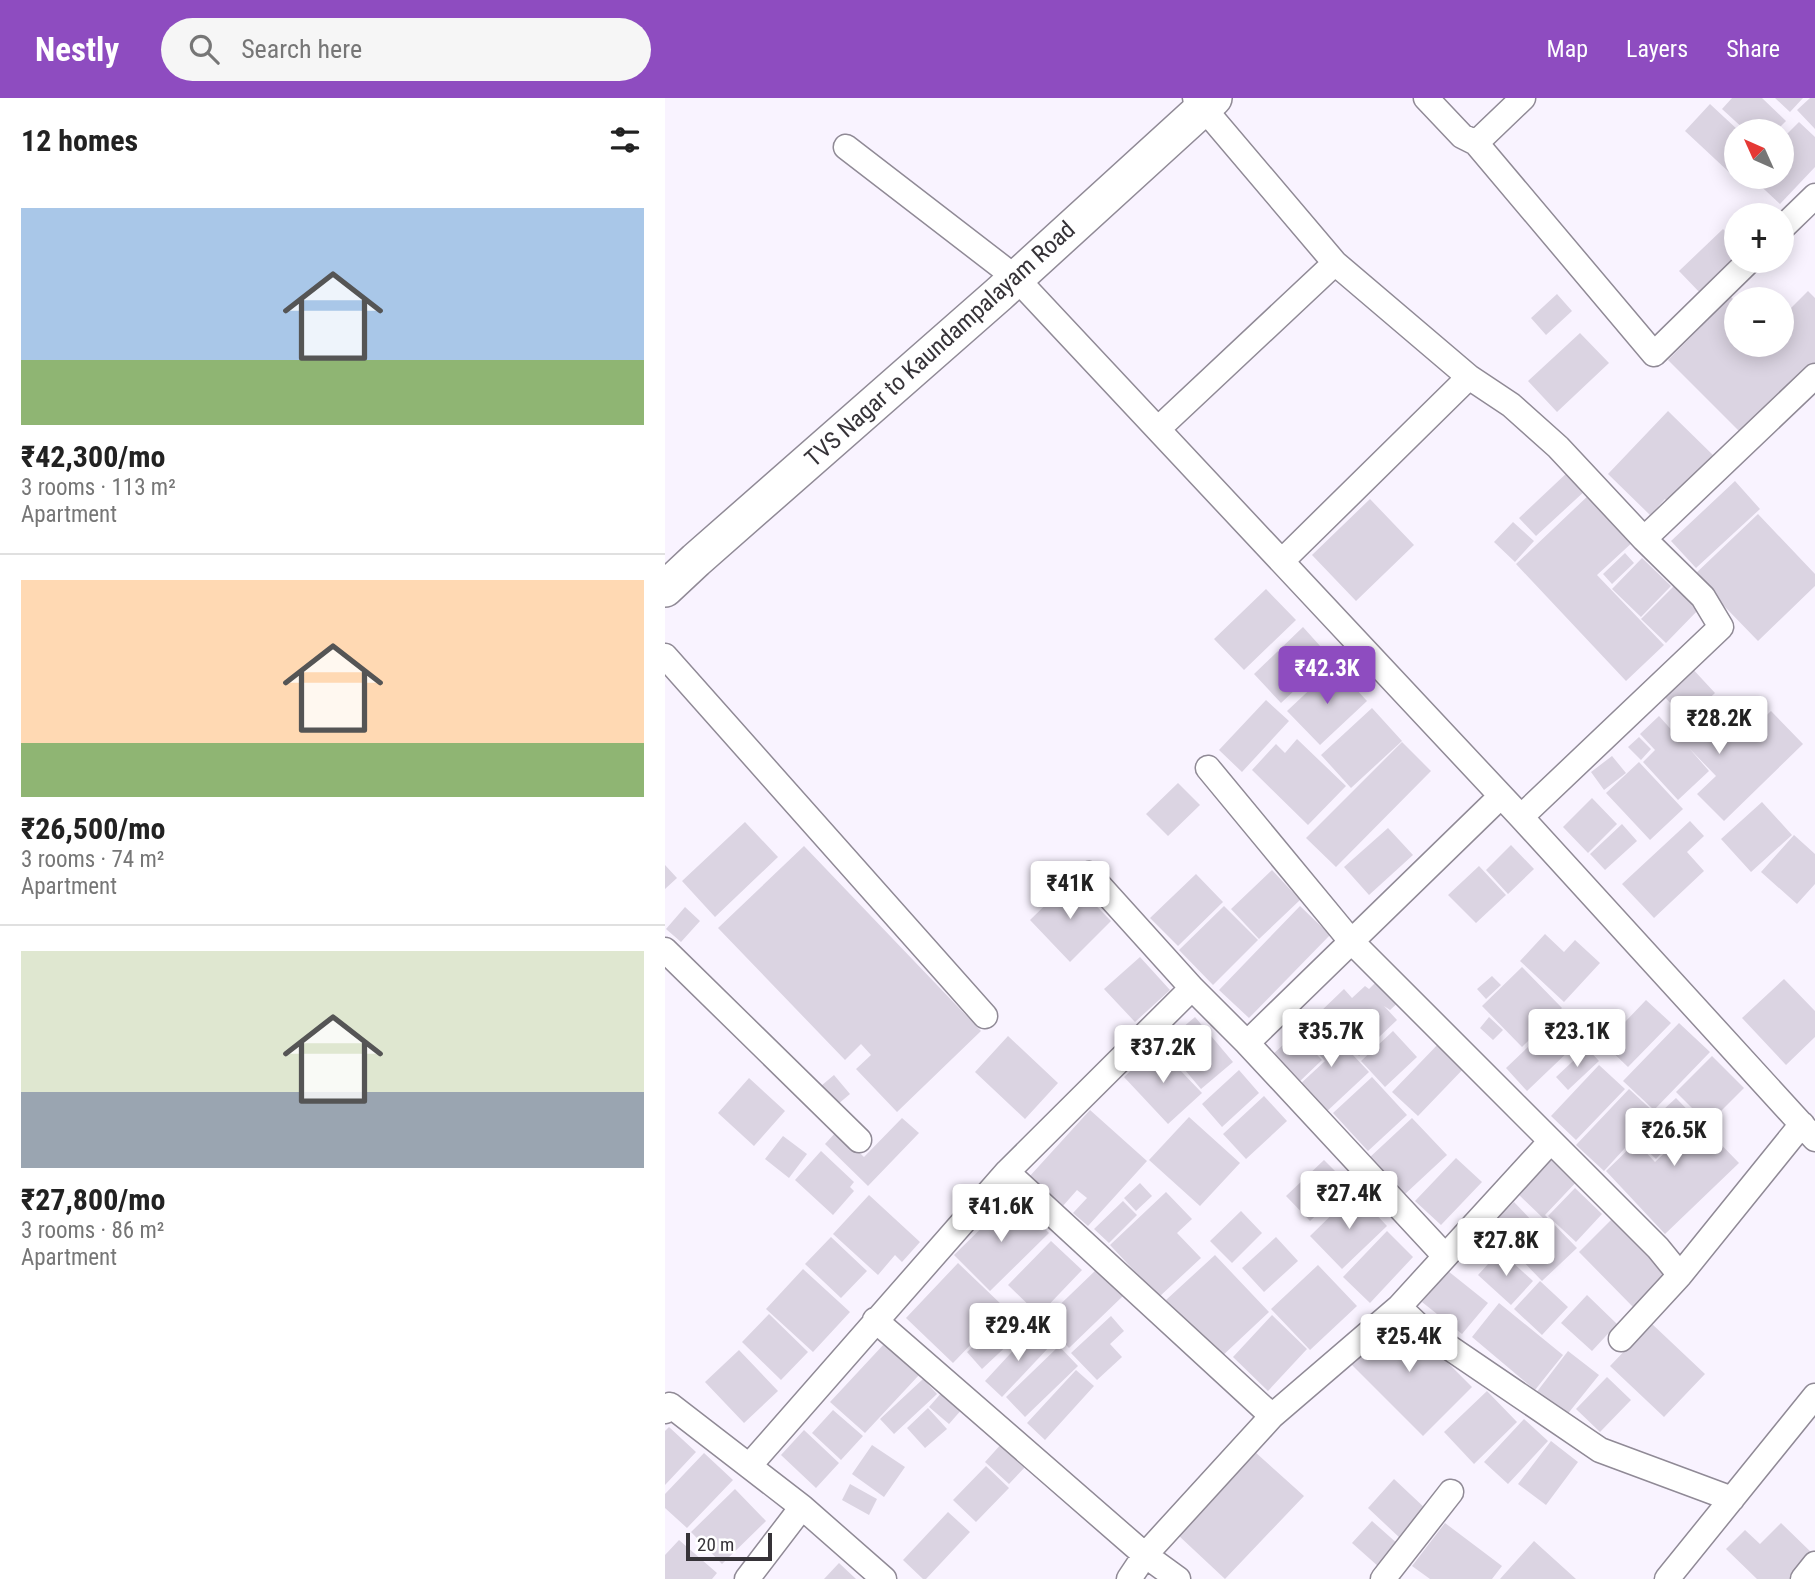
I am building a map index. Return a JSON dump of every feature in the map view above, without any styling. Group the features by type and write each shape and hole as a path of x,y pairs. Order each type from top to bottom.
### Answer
{"street":[{"path":"1426,98 1462,136 1476,143 1654,354 1737,273"},
{"path":"1476,143 1523,98"},
{"path":"1204,101 1335,263 1469,377 1511,405 1559,447 1644,539 1703,597 1721,627 1521,817"},
{"name":"TVS Nagar to Kaundampalayam Road","path":"665,589 1017,278 1204,101"},
{"path":"846,147 1017,278 1521,817 1808,1132 1621,1339"},
{"path":"1794,216 1815,196"},
{"path":"1158,429 1335,263"},
{"path":"1644,539 1815,376"},
{"path":"1282,561 1469,377"},
{"path":"665,656 985,1017"},
{"path":"1208,768 1351,941 1658,1248 1680,1275"},
{"path":"1247,1044 1501,796"},
{"path":"1089,874 1192,988 1445,1256"},
{"path":"665,950 859,1140"},
{"path":"749,1466 1007,1172 1192,988"},
{"path":"1129,1579 1145,1555 1272,1416 1399,1307 1551,1141"},
{"path":"1007,1172 1272,1416"},
{"path":"1399,1307 1422,1329 1600,1450 1731,1499"},
{"path":"875,1320 1145,1555 1178,1579"},
{"path":"1667,1579 1815,1395"},
{"path":"665,1411 670,1405 802,1507 884,1579"},
{"path":"1383,1579 1451,1493"},
{"path":"747,1579 802,1507"},
{"path":"1803,1579 1815,1564"}],"building":[{"path":"1732,98 1762,98 1784,119 1733,119 1722,109"},
{"path":"1775,98 1803,98 1790,112"},
{"path":"1810,98 1815,98 1815,129 1797,110"},
{"path":"1710,104 1726,119 1724,119 1724,167 1685,131"},
{"path":"1799,122 1815,137 1815,167 1781,203 1779,203 1764,189 1794,189 1794,127"},
{"path":"1724,230 1725,273 1703,296 1679,271"},
{"path":"1808,291 1815,298 1815,364 1743,435 1668,360 1724,304 1724,357 1794,357 1794,305"},
{"path":"1557,294 1572,311 1546,335 1531,318"},
{"path":"1580,333 1609,363 1557,412 1528,381"},
{"path":"1668,411 1717,459 1672,506 1665,499 1650,515 1608,474"},
{"path":"1570,470 1587,489 1536,536 1519,518"},
{"path":"1735,481 1760,509 1696,568 1671,541"},
{"path":"1591,493 1635,540 1597,575 1664,645 1626,681 1516,564"},
{"path":"1370,499 1414,545 1356,601 1312,555"},
{"path":"1758,514 1815,574 1815,586 1758,641 1694,575"},
{"path":"1513,522 1534,541 1515,562 1494,542"},
{"path":"1625,553 1634,563 1612,584 1603,574"},
{"path":"1642,558 1671,586 1641,617 1612,589"},
{"path":"1676,584 1701,607 1666,643 1641,619"},
{"path":"1266,589 1296,620 1244,670 1214,639"},
{"path":"1303,627 1330,657 1281,703 1254,674"},
{"path":"1335,666 1367,701 1320,745 1287,711"},
{"path":"1690,666 1715,693 1686,720 1661,693"},
{"path":"1715,698 1748,733 1771,711 1803,744 1724,821 1697,794 1716,776 1689,748 1709,771 1678,800 1643,762 1655,750 1640,734 1659,716 1676,735"},
{"path":"1266,700 1289,721 1242,772 1219,750"},
{"path":"1372,708 1402,741 1351,788 1321,755"},
{"path":"1639,737 1651,749 1641,760 1628,747"},
{"path":"1297,739 1346,786 1308,825 1252,770 1276,744 1285,753"},
{"path":"1402,742 1431,771 1336,867 1306,838"},
{"path":"1612,756 1626,773 1604,790 1591,772"},
{"path":"1639,762 1683,809 1650,840 1606,793"},
{"path":"1178,783 1200,805 1168,836 1146,814"},
{"path":"1592,798 1617,824 1588,853 1563,827"},
{"path":"1762,802 1792,835 1751,872 1721,839"},
{"path":"1690,821 1704,836 1687,852 1704,871 1654,918 1622,884"},
{"path":"745,822 778,857 715,917 682,881"},
{"path":"1622,824 1637,841 1605,870 1590,854"},
{"path":"1388,828 1413,855 1369,895 1344,867"},
{"path":"1794,835 1815,854 1815,884 1797,904 1761,872"},
{"path":"1511,845 1534,869 1508,894 1486,870"},
{"path":"804,846 981,1031 897,1112 856,1069 871,1055 861,1044 845,1060 718,928"},
{"path":"665,865 677,878 665,889"},
{"path":"1479,866 1506,895 1476,923 1448,895"},
{"path":"1272,870 1300,900 1259,939 1231,909"},
{"path":"1196,874 1223,902 1178,946 1150,918"},
{"path":"1071,880 1111,921 1070,962 1030,920"},
{"path":"1224,906 1258,940 1213,985 1179,950"},
{"path":"1300,906 1330,935 1249,1018 1219,990"},
{"path":"685,907 700,921 681,942 666,929"},
{"path":"1545,934 1564,952 1575,940 1600,963 1564,1002 1520,961"},
{"path":"1140,957 1170,990 1135,1022 1104,989"},
{"path":"1522,967 1562,1008 1522,1047 1482,1006"},
{"path":"1492,976 1501,985 1486,999 1477,989"},
{"path":"1381,977 1402,999 1390,1010 1384,1006 1397,1020 1359,1056 1319,1013 1344,989 1352,998 1365,986 1369,989"},
{"path":"1784,979 1815,1011 1815,1037 1786,1065 1742,1018"},
{"path":"1646,1000 1671,1023 1628,1067 1604,1044"},
{"path":"1195,1017 1233,1062 1201,1089 1163,1044"},
{"path":"1489,1017 1503,1030 1493,1040 1480,1028"},
{"path":"1320,1020 1369,1072 1324,1114 1298,1086 1325,1061 1303,1036"},
{"path":"1679,1023 1710,1052 1654,1110 1623,1081"},
{"path":"1551,1025 1572,1048 1527,1091 1506,1068"},
{"path":"1393,1031 1417,1057 1385,1087 1361,1061"},
{"path":"1296,1033 1322,1060 1297,1084 1271,1056"},
{"path":"1008,1036 1058,1083 1025,1119 975,1072"},
{"path":"1442,1040 1467,1065 1418,1116 1392,1092"},
{"path":"1157,1046 1202,1093 1168,1124 1124,1077"},
{"path":"1587,1048 1599,1061 1568,1090 1556,1077"},
{"path":"1712,1056 1744,1088 1708,1124 1676,1092"},
{"path":"1599,1065 1625,1089 1576,1140 1551,1116"},
{"path":"1239,1070 1259,1093 1222,1127 1202,1104"},
{"path":"834,1075 850,1094 831,1110 815,1091"},
{"path":"1372,1077 1407,1115 1368,1151 1333,1113"},
{"path":"749,1078 785,1111 754,1146 718,1113"},
{"path":"1629,1089 1656,1114 1604,1171 1576,1145"},
{"path":"1264,1096 1287,1121 1246,1159 1223,1134"},
{"path":"1676,1098 1739,1163 1665,1234 1606,1171 1636,1142 1655,1162 1672,1146 1650,1122"},
{"path":"1090,1110 1147,1161 1088,1226 1073,1213 1087,1198 1077,1190 1062,1207 1029,1177"},
{"path":"1189,1117 1240,1163 1200,1206 1149,1160"},
{"path":"902,1118 919,1133 868,1186 825,1144 837,1131 864,1157"},
{"path":"1412,1118 1447,1155 1404,1195 1369,1158"},
{"path":"1649,1126 1669,1145 1656,1159 1636,1140"},
{"path":"783,1136 807,1154 789,1178 765,1159"},
{"path":"821,1151 854,1182 850,1187 854,1191 833,1215 795,1180"},
{"path":"1554,1152 1581,1177 1545,1215 1577,1248 1542,1281 1489,1226 1514,1202 1536,1225 1543,1218 1516,1192"},
{"path":"1456,1158 1482,1182 1441,1225 1415,1201"},
{"path":"1324,1160 1348,1184 1310,1221 1286,1196"},
{"path":"1140,1183 1152,1196 1136,1211 1124,1198"},
{"path":"1575,1188 1602,1214 1576,1242 1548,1216"},
{"path":"1166,1192 1192,1219 1177,1233 1201,1258 1159,1297 1110,1245"},
{"path":"1355,1192 1387,1226 1342,1269 1310,1236"},
{"path":"869,1195 920,1242 902,1262 895,1255 878,1275 833,1234"},
{"path":"1013,1197 1049,1233 990,1291 954,1255"},
{"path":"1123,1201 1137,1215 1109,1243 1094,1229"},
{"path":"1241,1211 1262,1233 1232,1263 1210,1241"},
{"path":"1614,1217 1669,1272 1633,1307 1579,1252"},
{"path":"1387,1231 1413,1257 1370,1303 1343,1277"},
{"path":"831,1237 867,1271 841,1298 805,1264"},
{"path":"1276,1237 1298,1261 1264,1292 1242,1268"},
{"path":"1051,1241 1082,1270 1039,1315 1008,1285"},
{"path":"1500,1251 1533,1281 1511,1305 1478,1275"},
{"path":"1215,1255 1269,1312 1220,1358 1166,1300"},
{"path":"958,1263 1003,1306 953,1363 906,1318"},
{"path":"1318,1265 1357,1306 1310,1350 1271,1309"},
{"path":"803,1269 850,1312 813,1352 766,1309"},
{"path":"1097,1269 1123,1296 1069,1348 1043,1321"},
{"path":"1448,1271 1488,1303 1462,1334 1422,1302"},
{"path":"1540,1281 1568,1307 1542,1335 1514,1309"},
{"path":"1587,1295 1617,1324 1592,1351 1561,1323"},
{"path":"1499,1303 1563,1355 1535,1390 1472,1337"},
{"path":"1017,1306 1032,1322 982,1369 967,1352"},
{"path":"1396,1311 1472,1387 1423,1436 1347,1360"},
{"path":"769,1314 808,1352 781,1380 742,1342"},
{"path":"1272,1315 1307,1349 1268,1391 1233,1357"},
{"path":"1111,1316 1124,1331 1110,1344 1122,1357 1097,1380 1071,1353"},
{"path":"1651,1323 1705,1374 1664,1417 1610,1366"},
{"path":"1034,1328 1051,1345 1002,1397 985,1381"},
{"path":"885,1343 919,1375 865,1433 830,1402"},
{"path":"1059,1346 1078,1366 1025,1417 1006,1397"},
{"path":"739,1350 778,1391 744,1423 705,1382"},
{"path":"1568,1351 1599,1375 1566,1416 1536,1393"},
{"path":"1076,1370 1094,1386 1045,1440 1027,1423"},
{"path":"1607,1377 1631,1400 1600,1432 1576,1409"},
{"path":"923,1379 937,1394 894,1434 880,1419"},
{"path":"943,1391 963,1408 949,1424 929,1407"},
{"path":"1487,1391 1517,1422 1474,1464 1444,1432"},
{"path":"928,1408 947,1429 925,1448 907,1428"},
{"path":"833,1410 863,1436 841,1460 812,1433"},
{"path":"1524,1419 1548,1441 1508,1484 1484,1462"},
{"path":"669,1427 696,1452 665,1485 665,1431"},
{"path":"804,1430 839,1463 816,1488 781,1455"},
{"path":"1551,1441 1578,1462 1546,1505 1518,1484"},
{"path":"1003,1442 1027,1465 1009,1484 985,1462"},
{"path":"872,1445 905,1467 884,1497 852,1474"},
{"path":"1255,1452 1304,1496 1225,1579 1178,1535"},
{"path":"704,1453 733,1480 687,1528 665,1508 665,1494"},
{"path":"986,1466 1009,1488 976,1522 953,1500"},
{"path":"1394,1479 1427,1510 1401,1539 1368,1508"},
{"path":"850,1484 877,1499 869,1515 842,1500"},
{"path":"735,1489 766,1521 722,1564 691,1532"},
{"path":"948,1512 970,1532 926,1579 923,1579 903,1560"},
{"path":"1372,1521 1399,1545 1379,1567 1352,1543"},
{"path":"1445,1523 1502,1566 1492,1579 1430,1579 1412,1566"},
{"path":"1781,1523 1813,1554 1789,1579 1757,1579 1726,1549 1745,1530 1760,1544"},
{"path":"679,1540 717,1573 712,1579 665,1579 665,1555"},
{"path":"1534,1541 1576,1579 1500,1579"},
{"path":"839,1563 856,1579 824,1579"}]}
